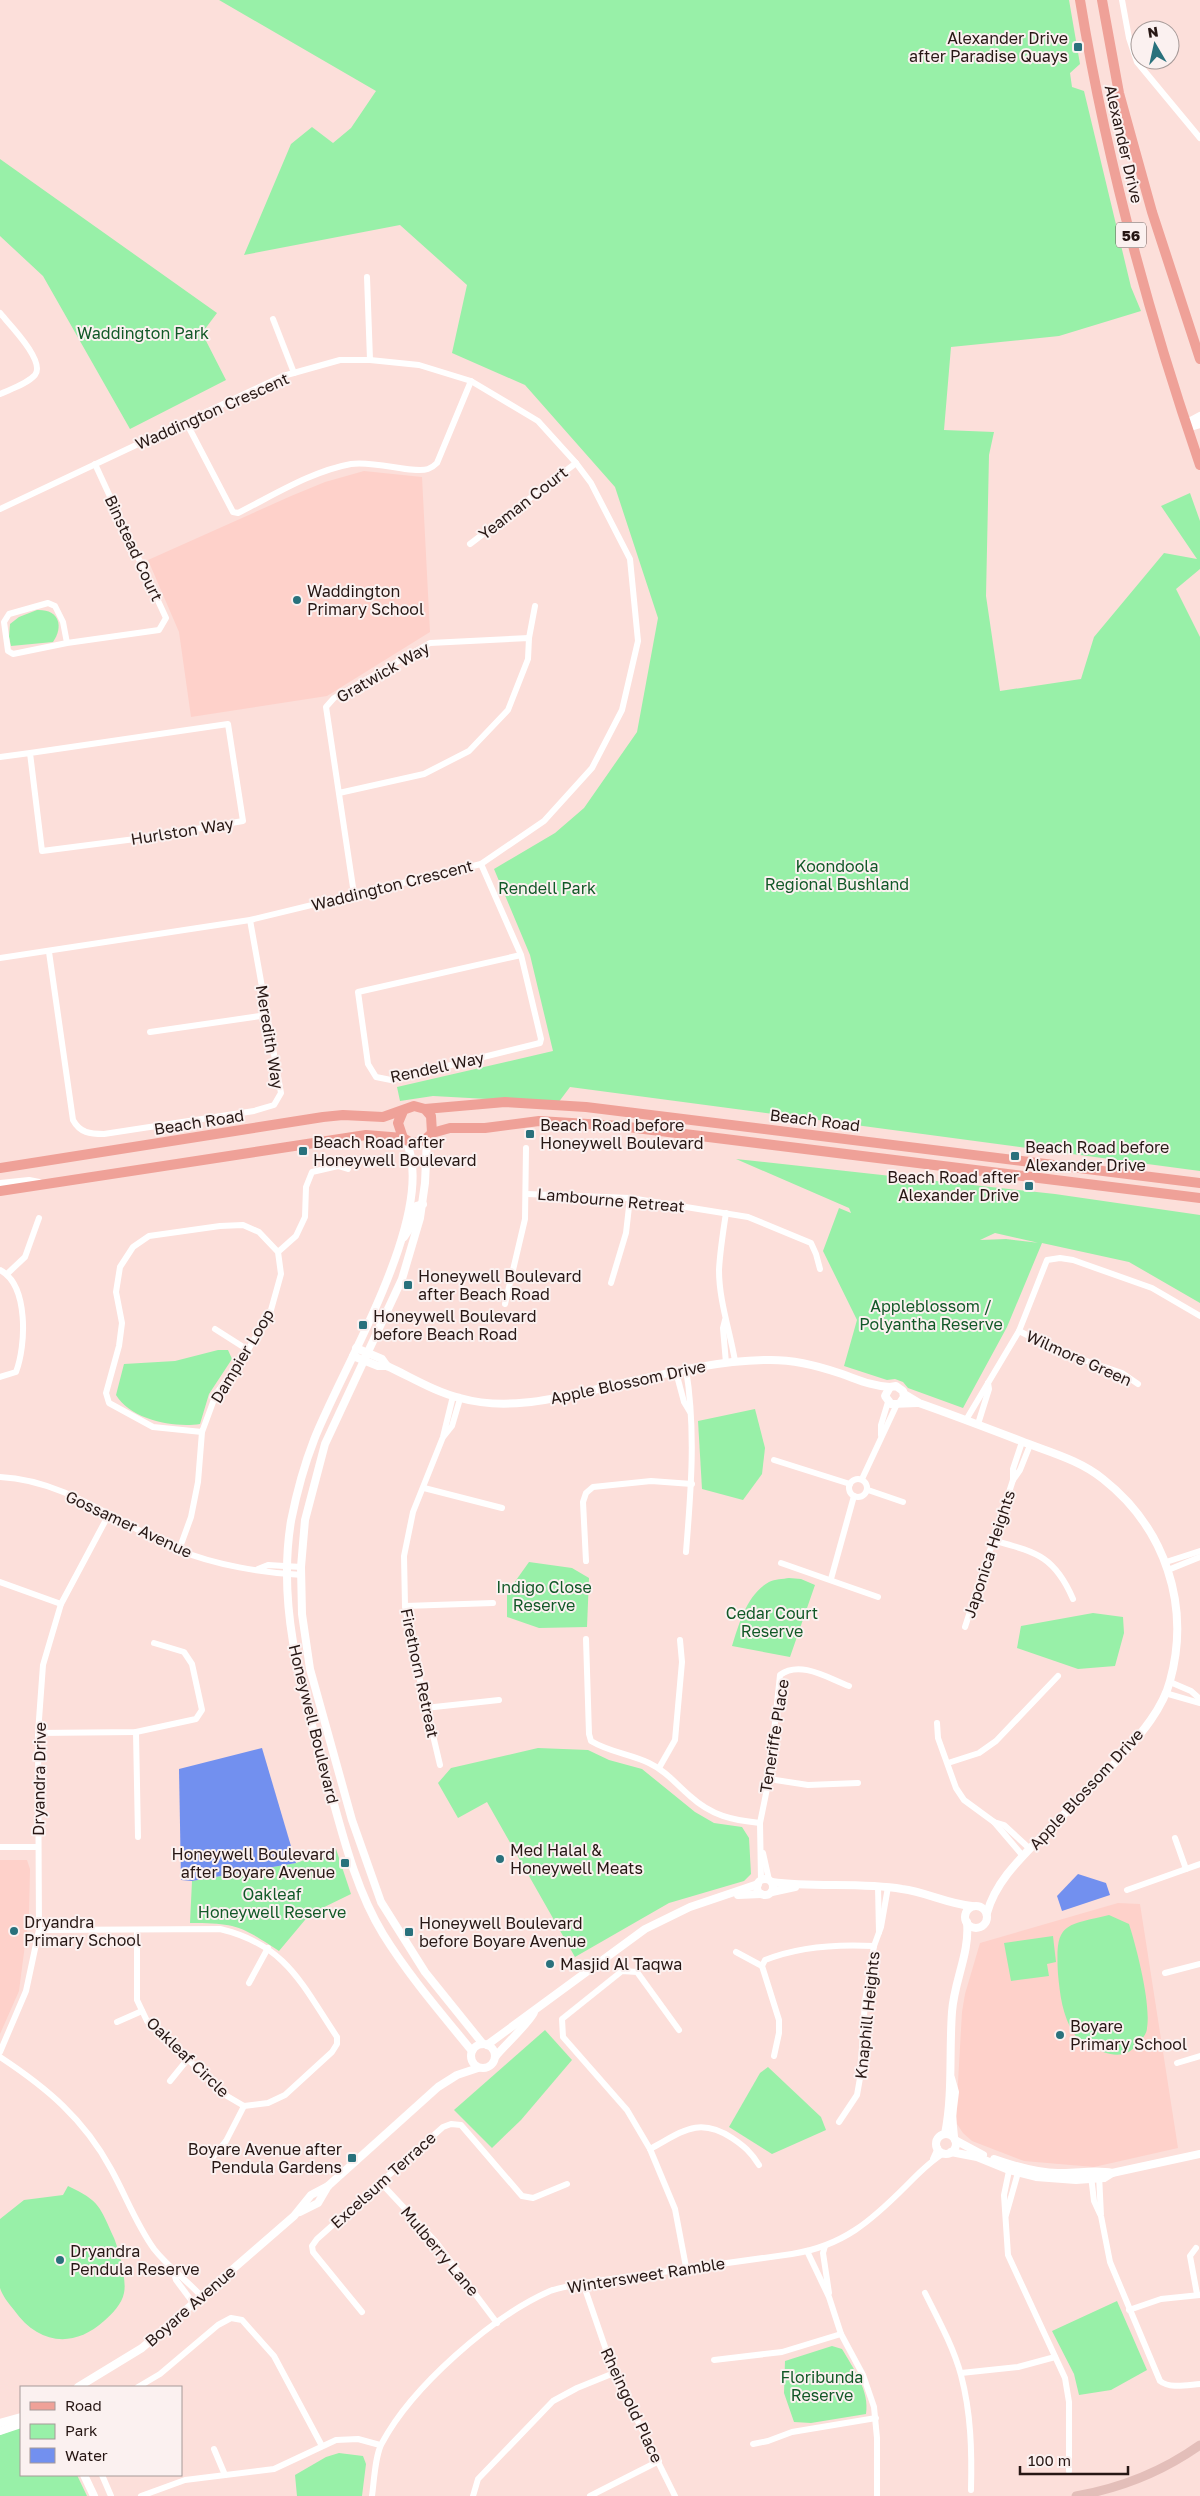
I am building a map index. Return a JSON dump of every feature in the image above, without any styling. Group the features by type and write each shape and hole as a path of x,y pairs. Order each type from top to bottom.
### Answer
{"main road":[{"name":"Alexander Drive","path":"1080,0 1093,76 1124,210 1153,318 1200,465"},
{"name":"Alexander Drive","path":"1102,0 1119,93 1152,212 1200,359"},
{"name":"Beach Road","path":"425,1108 505,1102 586,1106 1200,1183"},
{"path":"0,1191 366,1135 414,1143 429,1136 431,1116 425,1108 414,1106 403,1111 398,1117 398,1123 404,1140"},
{"name":"Beach Road","path":"2,1166 323,1117 343,1115 383,1117 403,1111"},
{"name":"Beach Road","path":"429,1136 450,1128 485,1128 539,1121 620,1126 1200,1198"},
{"path":"1076,2496 1108,2490 1146,2476 1200,2445"}],"street":[{"path":"1122,0 1129,38 1137,62 1200,138"},
{"path":"367,277 370,360"},
{"path":"0,312 28,348 38,365 34,376 0,394"},
{"path":"273,319 294,373"},
{"name":"Waddington Crescent","path":"0,509 294,373 340,360 370,360 419,365 471,381 538,421 576,463 591,483 630,559 638,641 622,710 592,768 544,821 482,864 250,920 0,958"},
{"path":"186,422 233,512 238,512 326,470 353,464 381,464 417,470 429,469 437,463 471,381"},
{"path":"1187,426 1200,416"},
{"path":"1187,426 1200,424"},
{"name":"Yeaman Court","path":"470,544 576,463"},
{"name":"Binstead Court","path":"67,643 63,622 56,606 48,603 9,614 4,622 8,651 13,654 67,643 159,630 166,618 95,464"},
{"path":"340,793 424,774 469,751 508,710 528,659 529,638 535,606"},
{"name":"Gratwick Way","path":"354,894 326,707 334,698 430,643 529,638"},
{"name":"Hurlston Way","path":"0,757 228,724 243,821 143,838 42,851 30,753"},
{"name":"Rendell Way","path":"482,864 520,955 541,1039 540,1043 391,1080 376,1077 368,1064 358,992 520,955"},
{"name":"Meredith Way","path":"49,952 73,1120 80,1130 86,1133 104,1134 254,1110 274,1105 281,1093 250,920"},
{"path":"150,1032 267,1015"},
{"name":"Honeywell Boulevard","path":"429,1136 422,1204 402,1280 325,1444 305,1520 302,1614 310,1669 340,1778 381,1902 425,1972 485,2044"},
{"name":"Honeywell Boulevard","path":"404,1140 410,1152 411,1188 409,1214 390,1275 313,1442 292,1520 287,1570 288,1616 297,1670 354,1872 382,1932 415,1981 472,2055"},
{"path":"505,1304 508,1283 522,1240 526,1194 526,1148"},
{"path":"202,1432 153,1428 109,1403 106,1393 120,1346 122,1323 116,1292 120,1267 133,1247 149,1236 220,1226 243,1225 259,1232 278,1252 296,1236 305,1218 306,1188 312,1172 338,1166 348,1169"},
{"path":"0,1184 29,1181 46,1184"},
{"name":"Lambourne Retreat","path":"526,1194 630,1198 748,1217 805,1239 810,1243 816,1254 820,1269"},
{"path":"611,1283 626,1233 630,1198"},
{"path":"400,1243 414,1222 416,1206 422,1204"},
{"path":"726,1213 719,1272 725,1320 723,1328 726,1363"},
{"path":"7,1274 25,1257 39,1218"},
{"name":"Dampier Loop","path":"179,1550 191,1517 198,1482 202,1432 216,1394 248,1350 271,1310 281,1274 278,1252"},
{"path":"966,1420 1019,1331 1047,1260 1060,1258 1073,1260 1152,1288 1200,1316"},
{"path":"0,1270 7,1274 19,1297 24,1323 16,1372 0,1377"},
{"path":"725,1320 730,1328 735,1361"},
{"path":"215,1329 248,1350"},
{"name":"Wilmore Green","path":"1019,1331 1062,1352 1122,1373 1138,1384"},
{"name":"Apple Blossom Drive","path":"354,1352 367,1357 382,1359 387,1366 456,1397 482,1402 519,1403 549,1400 686,1369 735,1361 768,1360 800,1362 839,1373 872,1386 899,1387 904,1394 919,1403 1067,1458 1102,1478 1140,1514 1149,1527 1167,1566 1175,1600 1178,1632 1170,1682 1149,1722 1124,1753 1023,1856 991,1897 987,1913"},
{"path":"686,1369 691,1401 690,1412 693,1438 692,1484 686,1552"},
{"path":"676,1372 684,1402 690,1412"},
{"path":"978,1424 990,1389 988,1383"},
{"name":"Apple Blossom Drive","path":"872,1386 887,1399 899,1403 919,1403"},
{"path":"881,1435 881,1425 890,1387"},
{"path":"862,1479 881,1435 889,1425 904,1394"},
{"name":"Firethorn Retreat","path":"440,1765 425,1708 405,1606 404,1556 413,1512 424,1488 456,1397"},
{"name":"Japonica Heights","path":"1013,1480 1013,1469 1022,1442"},
{"name":"Japonica Heights","path":"965,1627 1013,1480 1020,1470 1030,1445"},
{"path":"774,1460 850,1484"},
{"name":"Gossamer Avenue","path":"0,1477 47,1486 109,1514 179,1550 220,1563 266,1572 302,1571"},
{"path":"855,1479 862,1479 867,1484 868,1490 861,1497 854,1496 849,1489 850,1484 855,1479"},
{"path":"586,1561 583,1502 586,1493 593,1486 651,1481 692,1484"},
{"path":"424,1488 502,1508"},
{"path":"868,1490 903,1502"},
{"path":"831,1579 854,1496"},
{"name":"Dryandra Drive","path":"0,2052 26,1991 39,1930 38,1733 44,1664 61,1604 109,1514"},
{"path":"992,1540 1033,1552 1054,1565 1065,1581 1073,1599"},
{"path":"1167,1566 1200,1551"},
{"path":"1167,1566 1200,1557"},
{"path":"781,1563 878,1597"},
{"path":"0,1582 61,1604"},
{"path":"405,1606 493,1603"},
{"path":"586,1638 589,1734 592,1741 601,1747 647,1762 659,1768 710,1811 733,1820 760,1823"},
{"path":"659,1768 674,1740 682,1662 680,1640"},
{"path":"38,1733 136,1732 196,1718 202,1710 192,1664 184,1652 154,1644"},
{"name":"Teneriffe Place","path":"765,1881 760,1823 768,1779 780,1675 787,1670 797,1667 849,1686"},
{"path":"948,1763 979,1753 996,1741 1058,1676"},
{"path":"1170,1682 1191,1691 1200,1699"},
{"path":"1165,1694 1200,1704"},
{"path":"425,1708 499,1700"},
{"path":"937,1723 938,1738 956,1788 964,1800 994,1822 1023,1856"},
{"path":"136,1732 138,1837"},
{"path":"328,1781 340,1778"},
{"path":"768,1779 808,1785 858,1783"},
{"path":"994,1822 1004,1825 1030,1849"},
{"path":"1175,1838 1186,1869"},
{"path":"0,1847 38,1847"},
{"path":"1127,1890 1200,1864"},
{"path":"354,1872 369,1868"},
{"path":"765,1881 774,1887 772,1892"},
{"path":"761,1894 758,1890 765,1881"},
{"path":"534,2012 533,2017 510,2038 489,2067 478,2068 472,2055 485,2044 529,2013 534,2012 645,1929 690,1908 729,1896 765,1881 802,1886 888,1887 903,1889 953,1904 985,1909 987,1921 968,1940"},
{"path":"729,1896 767,1895 772,1892 802,1886"},
{"name":"Knaphill Heights","path":"878,1887 877,1926 879,1932"},
{"name":"Knaphill Heights","path":"839,2122 856,2095 860,2078 865,2001 874,1946 879,1932 888,1887"},
{"name":"Apple Blossom Drive","path":"974,1906 991,1897"},
{"path":"953,1904 972,1928 981,1928"},
{"path":"974,1906 966,1911 968,1940 952,2011 951,2078 945,2134 937,2140 944,2151 977,2157 1019,2170 1095,2175 1200,2154"},
{"name":"Oakleaf Circle","path":"39,1930 137,1931 220,1929 245,1935 268,1948 292,1969 337,2037 337,2044 332,2052 285,2095 268,2103 244,2106 227,2096 147,2021 137,2000 137,1931"},
{"path":"774,2056 779,2034 779,2020 762,1966 765,1960 807,1948 850,1944 874,1946"},
{"path":"249,1983 268,1948"},
{"path":"736,1952 762,1966"},
{"path":"1165,1973 1200,1964"},
{"path":"679,2030 636,1972 628,1971 622,1971 562,2018 563,2037 627,2110 650,2149 674,2209 686,2267"},
{"path":"415,1981 425,1972"},
{"path":"116,2022 142,2011"},
{"path":"485,2044 492,2048 496,2056"},
{"name":"Boyare Avenue","path":"457,2075 472,2055"},
{"path":"1177,2063 1200,2056"},
{"path":"0,2057 39,2083 68,2110 91,2136 111,2169 135,2220 173,2270 184,2277 202,2298"},
{"path":"170,2082 187,2060"},
{"name":"Boyare Avenue","path":"80,2386 142,2348 202,2298 294,2216 318,2203 328,2186 438,2087 457,2075 478,2068"},
{"path":"944,2151 956,2146 952,2116 955,2092 951,2078"},
{"path":"213,2157 226,2141 244,2106"},
{"name":"Excelsum Terrace","path":"362,2312 313,2252 312,2246 317,2239 443,2127 451,2124 461,2125 522,2196 533,2198 567,2184"},
{"path":"650,2149 686,2130 709,2126 750,2149 760,2164"},
{"path":"945,2134 1009,2168"},
{"name":"Wintersweet Ramble","path":"372,2496 380,2445 408,2404 457,2355 522,2305 552,2290 584,2283 808,2251 825,2246 846,2237 875,2216 932,2160 944,2151"},
{"path":"1009,2168 1004,2192 1008,2255 1065,2378 1069,2402 1068,2471"},
{"path":"1006,2216 1019,2170"},
{"path":"1095,2175 1110,2262 1160,2381 1165,2385 1174,2386 1200,2384"},
{"name":"Mulberry Lane","path":"381,2182 436,2242 497,2323"},
{"path":"825,2246 823,2253 829,2297"},
{"path":"1129,2310 1161,2299 1198,2294 1190,2256 1196,2248"},
{"path":"808,2251 829,2297 841,2334 866,2382 876,2418 878,2496"},
{"path":"173,2270 176,2280 194,2304"},
{"name":"Rheingold Place","path":"584,2283 614,2374 675,2496"},
{"path":"925,2293 961,2373 972,2444 971,2490"},
{"path":"140,2386 160,2374 218,2325 231,2318 242,2320 274,2356 322,2446"},
{"path":"714,2360 782,2352 841,2334"},
{"path":"961,2373 1018,2367 1055,2357"},
{"path":"473,2496 478,2479 553,2401 577,2388 614,2374"},
{"path":"0,2423 20,2417"},
{"path":"752,2444 768,2441 792,2432 876,2418"},
{"path":"0,2431 20,2424"},
{"path":"141,2496 185,2480 274,2469 336,2440 358,2439 380,2445"},
{"path":"214,2449 225,2475"},
{"path":"590,2496 658,2461"},
{"path":"84,2476 94,2496"},
{"path":"102,2476 111,2496"}],"shaded area":[{"name":"Waddington Primary School","path":"364,471 422,477 430,632 327,696 191,717 179,632 148,560 291,496 325,482"},
{"name":"Dryandra Primary School","path":"0,1860 27,1860 30,1869 29,1914 19,1991 0,2034"},
{"name":"Boyare Primary School","path":"1118,1903 1140,1904 1178,2148 1094,2167 1024,2161 972,2141 957,2124 957,2100 962,2012 965,1994 980,1943"}],"green space":[{"name":"Koondoola Regional Bushland","path":"219,0 1069,0 1080,64 1070,73 1072,87 1084,91 1131,287 1141,311 1059,336 951,347 944,430 994,432 989,455 986,596 1000,691 1081,679 1094,637 1164,553 1197,559 1161,506 1190,493 1200,521 1200,569 1176,589 1200,637 1200,1171 570,1087 558,1103 433,1096 400,1101 397,1087 553,1051 530,955 494,869 555,833 584,808 637,732 658,618 615,487 525,385 452,353 467,285 400,225 244,255 291,144 312,127 333,143 351,128 376,91"},
{"name":"Waddington Park","path":"0,159 217,313 202,333 226,380 130,429 43,276 0,236"},
{"path":"37,610 44,610 55,615 59,625 53,642 11,646 9,637 10,624 19,617"},
{"name":"Appleblossom / Polyantha Reserve","path":"736,1159 1055,1194 1200,1215 1200,1303 1129,1262 1042,1243 1007,1327 963,1408 908,1388 903,1382 895,1379 887,1380 844,1366 857,1320 823,1251 839,1208 851,1213 849,1208","holes":["995,1233 1038,1243 1006,1239 980,1240"]},
{"path":"218,1350 228,1350 232,1359 209,1394 200,1424 178,1425 142,1416 123,1404 116,1395 124,1364 175,1361"},
{"path":"755,1409 765,1448 762,1474 743,1500 702,1489 698,1421"},
{"name":"Indigo Close Reserve","path":"529,1562 572,1568 589,1578 587,1627 539,1628 507,1617 507,1593"},
{"name":"Cedar Court Reserve","path":"789,1578 801,1579 815,1585 790,1657 732,1646 745,1610 755,1594 769,1582"},
{"path":"1093,1613 1123,1617 1124,1633 1115,1666 1078,1669 1017,1648 1021,1626"},
{"path":"538,1748 588,1750 609,1760 642,1769 695,1812 714,1823 742,1827 749,1838 751,1874 744,1881 669,1903 575,1957 487,1802 458,1818 438,1783 451,1768"},
{"name":"Oakleaf Honeywell Reserve","path":"336,1849 351,1894 310,1914 279,1951 256,1936 238,1928 228,1925 190,1923 192,1881 296,1863"},
{"path":"1109,1915 1129,1924 1145,1991 1148,2018 1145,2035 1135,2047 1129,2052 1117,2055 1104,2052 1082,2042 1073,2032 1061,1999 1057,1957 1058,1945 1065,1930 1072,1925"},
{"path":"1053,1936 1056,1962 1047,1964 1049,1976 1011,1981 1004,1943"},
{"path":"545,2030 572,2060 521,2120 492,2148 454,2110"},
{"path":"768,2067 821,2117 826,2130 772,2154 729,2127 760,2073"},
{"name":"Dryandra Pendula Reserve","path":"68,2186 87,2196 102,2212 118,2250 125,2287 121,2301 104,2321 80,2336 56,2339 34,2330 23,2321 1,2291 0,2219 24,2200 63,2195"},
{"path":"1117,2301 1147,2370 1111,2390 1079,2395 1074,2374 1052,2331"},
{"name":"Floribunda Reserve","path":"832,2346 842,2349 860,2380 867,2405 866,2414 811,2423 794,2422 784,2393 785,2361"},
{"path":"20,2427 20,2476 77,2476 87,2496 0,2496 0,2435"},
{"path":"339,2453 363,2456 366,2464 362,2496 297,2496 295,2475 326,2457"}],"water":[{"path":"262,1748 296,1863 192,1881 181,1880 179,1769"},
{"path":"1078,1874 1106,1883 1110,1895 1062,1911 1057,1896"}],"place":[{"name":"Alexander Drive after Paradise Quays","path":"1078,47"},
{"name":"Waddington Primary School","path":"297,600"},
{"name":"Beach Road before Honeywell Boulevard","path":"530,1134"},
{"name":"Beach Road after Honeywell Boulevard","path":"303,1151"},
{"name":"Beach Road before Alexander Drive","path":"1015,1156"},
{"name":"Beach Road after Alexander Drive","path":"1029,1186"},
{"name":"Honeywell Boulevard after Beach Road","path":"408,1285"},
{"name":"Honeywell Boulevard before Beach Road","path":"363,1325"},
{"name":"Med Halal & Honeywell Meats","path":"500,1859"},
{"name":"Honeywell Boulevard after Boyare Avenue","path":"345,1863"},
{"name":"Dryandra Primary School","path":"14,1931"},
{"name":"Honeywell Boulevard before Boyare Avenue","path":"409,1932"},
{"name":"Masjid Al Taqwa","path":"550,1964"},
{"name":"Boyare Primary School","path":"1060,2035"},
{"name":"Boyare Avenue after Pendula Gardens","path":"352,2158"},
{"name":"Dryandra Pendula Reserve","path":"60,2260"}],"park label":[{"name":"Rendell Park","path":"547,888"}]}
